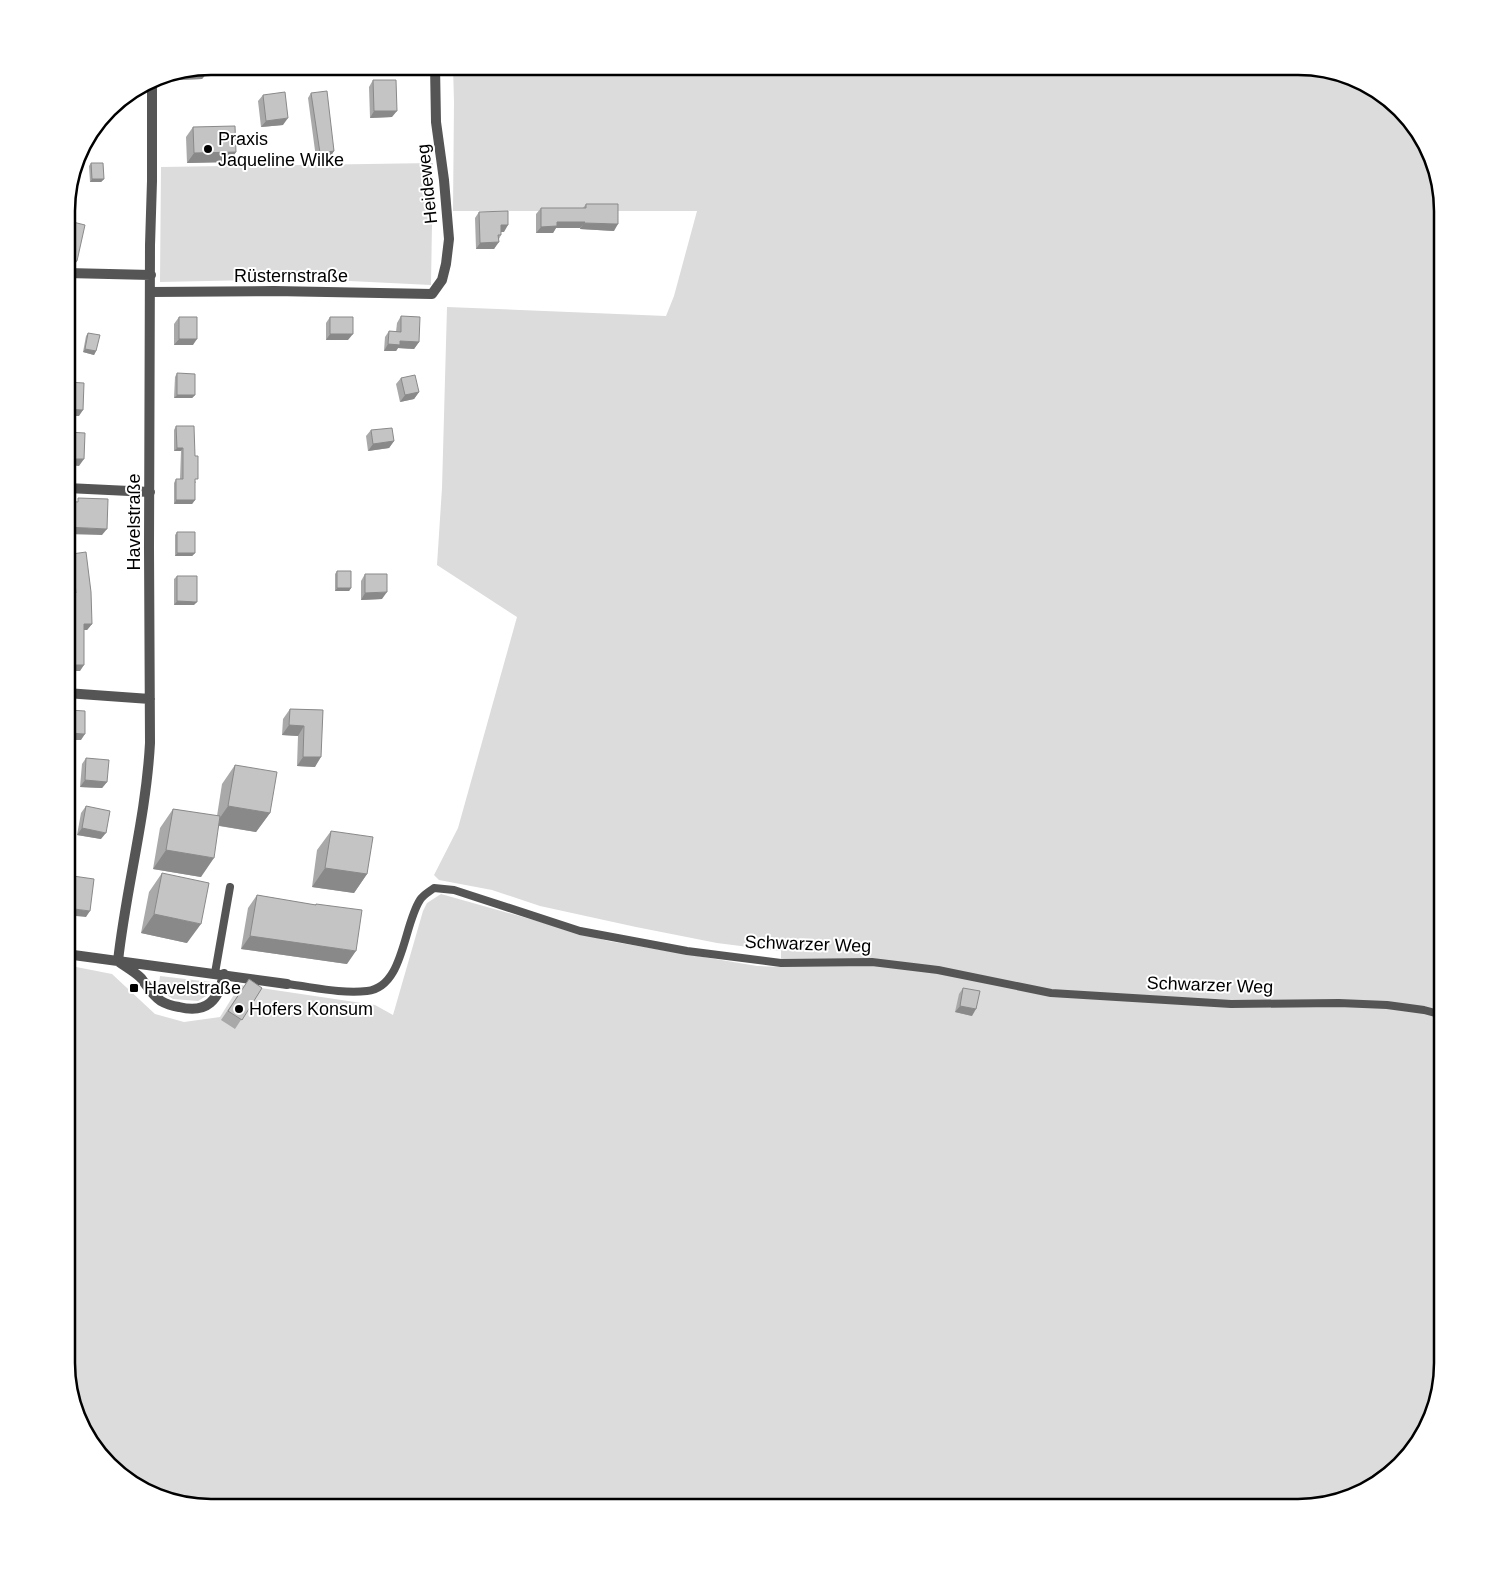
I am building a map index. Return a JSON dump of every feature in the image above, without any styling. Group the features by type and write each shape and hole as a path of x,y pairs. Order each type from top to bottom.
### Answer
{"street":[{"name":"Heideweg","path":"432,294 442,280 449,239 444,180 436,122 435,75"},
{"name":"Havelstraße","path":"118,961 149,768 152,88"},
{"path":"75,273 151,275"},
{"name":"Rüsternstraße","path":"151,292 274,291 432,294"},
{"path":"75,488 150,492"},
{"path":"75,695 150,700"},
{"name":"Schwarzer Weg","path":"75,955 287,984"},
{"path":"118,961 140,977 162,1002 183,1008 200,1009 208,1005 215,998 222,985 219,974"}],"lane":[{"path":"219,974 230,887"},
{"name":"Schwarzer Weg","path":"287,984 350,992 369,991 382,986 395,971 413,913 421,898 434,888 454,890 580,931 696,952 781,963 872,962 938,970 1051,993 1231,1004 1339,1003 1387,1005 1434,1013"}],"shaded area":[{"path":"453,75 1307,75 1342,82 1366,93 1381,103 1406,128 1424,159 1434,202 1434,1372 1424,1415 1416,1431 1400,1453 1374,1476 1342,1492 1307,1499 202,1499 159,1489 143,1481 121,1465 98,1439 82,1407 75,1372 75,967 112,974 155,1014 184,1022 220,1017 240,985 375,1005 393,1015 423,911 427,903 441,894 608,941 757,966 781,967 781,951 717,943 540,906 492,890 439,880 434,875 458,828 517,617 437,565 442,488 447,307 666,316 674,296 697,211 453,211"},
{"path":"433,163 431,285 309,279 160,282 161,167"},
{"path":"160,976 211,982 206,996 198,1001 173,999 162,992 159,984"}],"building":[{"path":"373,80 396,80 397,111 374,111"},
{"path":"327,91 334,151 320,153 311,93"},
{"path":"285,92 288,118 266,121 263,95"},
{"path":"235,126 236,152 194,153 193,127"},
{"path":"91,163 103,163 104,179 92,179"},
{"path":"586,204 618,204 618,224 557,222 557,226 541,227 541,208 586,208"},
{"path":"508,211 508,225 501,225 501,235 498,235 499,242 480,243 479,212"},
{"path":"75,222 85,225 77,261 75,260"},
{"path":"401,316 420,317 419,342 400,341 400,345 388,344 389,331 401,332"},
{"path":"179,317 197,317 197,339 179,339"},
{"path":"330,317 353,317 353,334 330,334"},
{"path":"88,333 100,335 96,351 85,349"},
{"path":"177,373 195,374 195,395 177,395"},
{"path":"415,375 419,392 405,395 401,378"},
{"path":"75,382 84,383 83,410 75,410"},
{"path":"176,426 194,426 195,456 198,456 198,479 195,479 195,500 176,500 176,479 183,479 183,448 177,448"},
{"path":"392,428 394,441 373,444 371,430"},
{"path":"75,432 85,433 84,459 75,459"},
{"path":"78,498 108,499 107,529 75,527 75,502 78,502"},
{"path":"177,532 195,532 195,553 177,553"},
{"path":"86,552 91,592 92,624 84,624 84,665 75,665 75,554"},
{"path":"337,571 351,571 351,588 337,588"},
{"path":"365,574 387,574 387,592 365,593"},
{"path":"177,576 197,576 197,602 177,601"},
{"path":"290,709 323,710 321,757 303,757 304,726 289,725"},
{"path":"75,710 85,711 85,734 75,733"},
{"path":"86,758 109,760 107,782 85,780"},
{"path":"235,765 277,772 270,813 228,806"},
{"path":"86,806 110,811 106,833 82,828"},
{"path":"173,809 220,816 214,858 166,850"},
{"path":"331,831 373,837 367,874 325,868"},
{"path":"162,873 209,883 201,924 154,914"},
{"path":"75,876 94,879 90,911 75,909"},
{"path":"257,895 316,905 362,910 356,951 250,936"},
{"name":"Hofers Konsum","path":"249,979 262,988 242,1020 228,1011"},
{"path":"963,988 980,991 976,1009 960,1006"}],"place":[{"name":"Praxis Jaqueline Wilke","path":"208,149"},
{"name":"Havelstraße","path":"134,988"},
{"name":"Hofers Konsum","path":"239,1009"}]}
